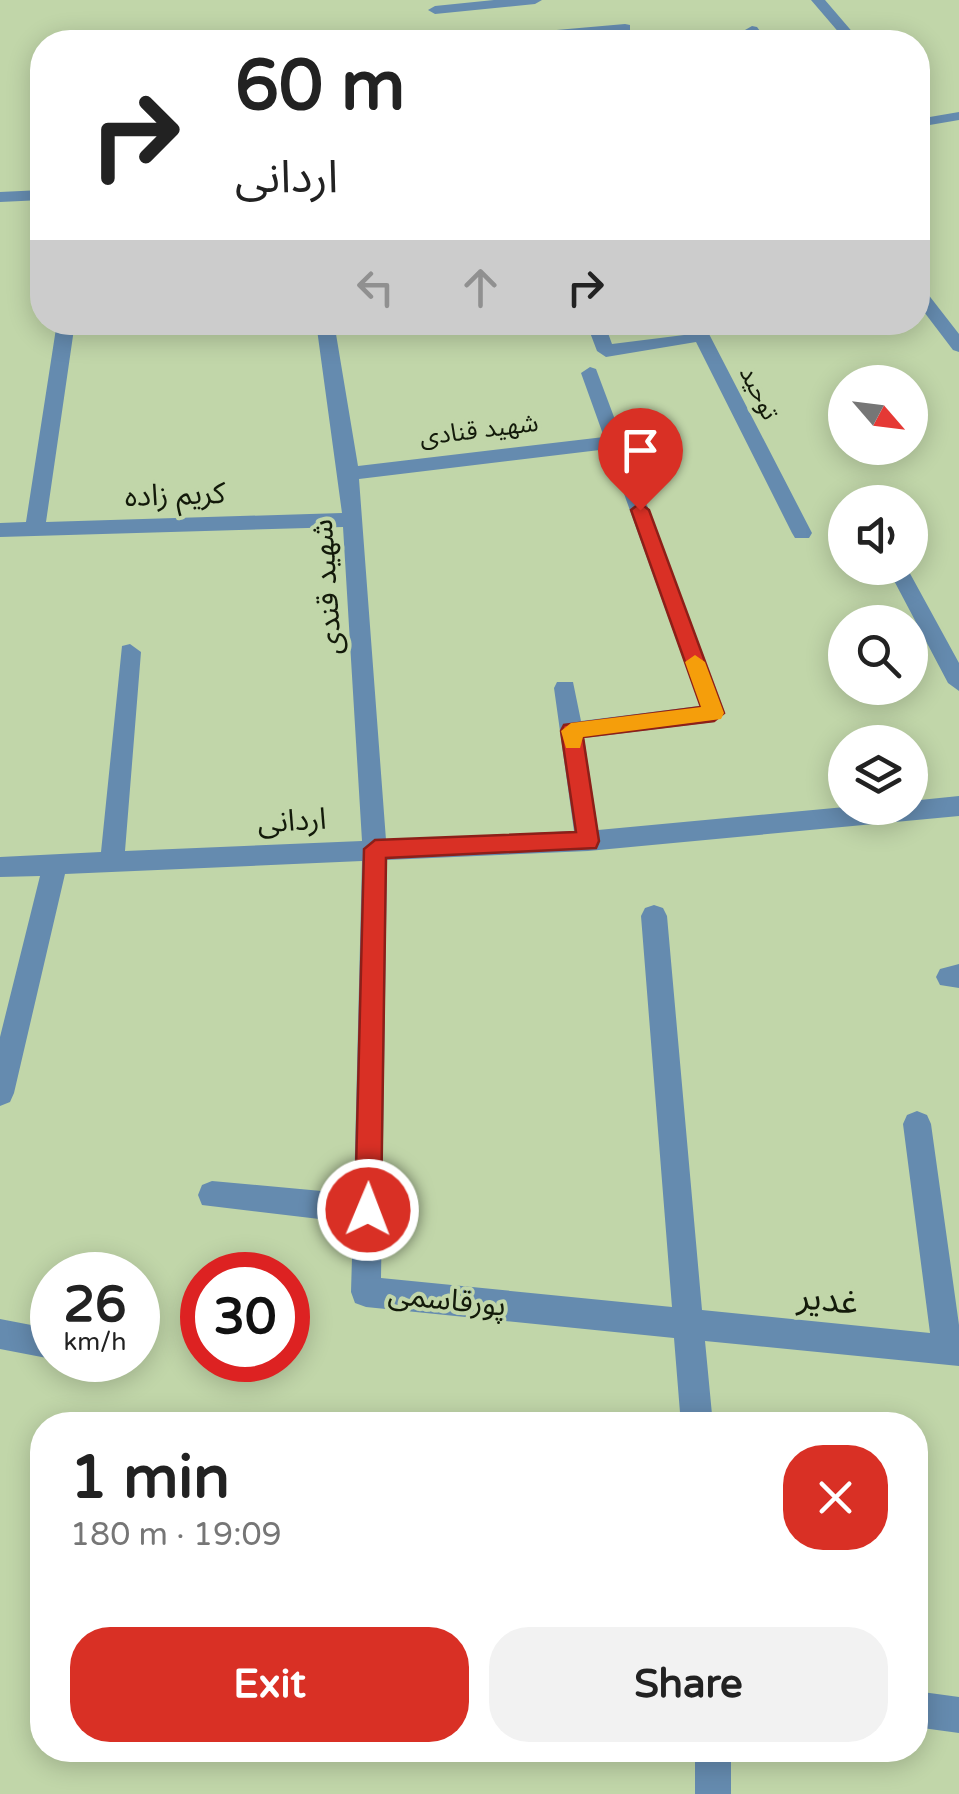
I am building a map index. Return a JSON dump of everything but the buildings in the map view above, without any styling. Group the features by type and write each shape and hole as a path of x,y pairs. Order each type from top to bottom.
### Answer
{"street":[{"path":"435,10 534,0 547,30"},
{"path":"818,0 844,30"},
{"path":"611,30 626,28"},
{"path":"930,120 959,116"},
{"path":"0,196 30,195"},
{"path":"930,309 959,346"},
{"path":"35,529 64,335"},
{"name":"شهید قندی","path":"327,335 349,474 375,849"},
{"name":"توحید","path":"600,335 606,351 702,336 802,533"},
{"path":"571,731 714,713 590,373"},
{"name":"شهید قنادی","path":"349,474 615,442"},
{"name":"کریم زاده","path":"0,530 352,520"},
{"path":"906,585 959,683"},
{"path":"112,862 130,652"},
{"path":"565,688 588,841"},
{"name":"اردانی","path":"0,867 588,841 959,806"},
{"name":"پورقاسمی","path":"375,849 366,1292 690,1324"},
{"path":"0,1093 54,864"},
{"path":"654,916 695,1412"},
{"path":"917,1124 953,1350"},
{"path":"212,1195 368,1210"},
{"name":"غدیر","path":"690,1324 953,1350"},
{"path":"0,1334 30,1340"},
{"path":"928,1711 959,1715"},
{"path":"712,1794 713,1762"}],"slow traffic":[{"path":"573,742 571,731 714,713 695,662"}],"route":[{"path":"368,1210 375,849 588,841 571,731 714,713 640,510"}]}
